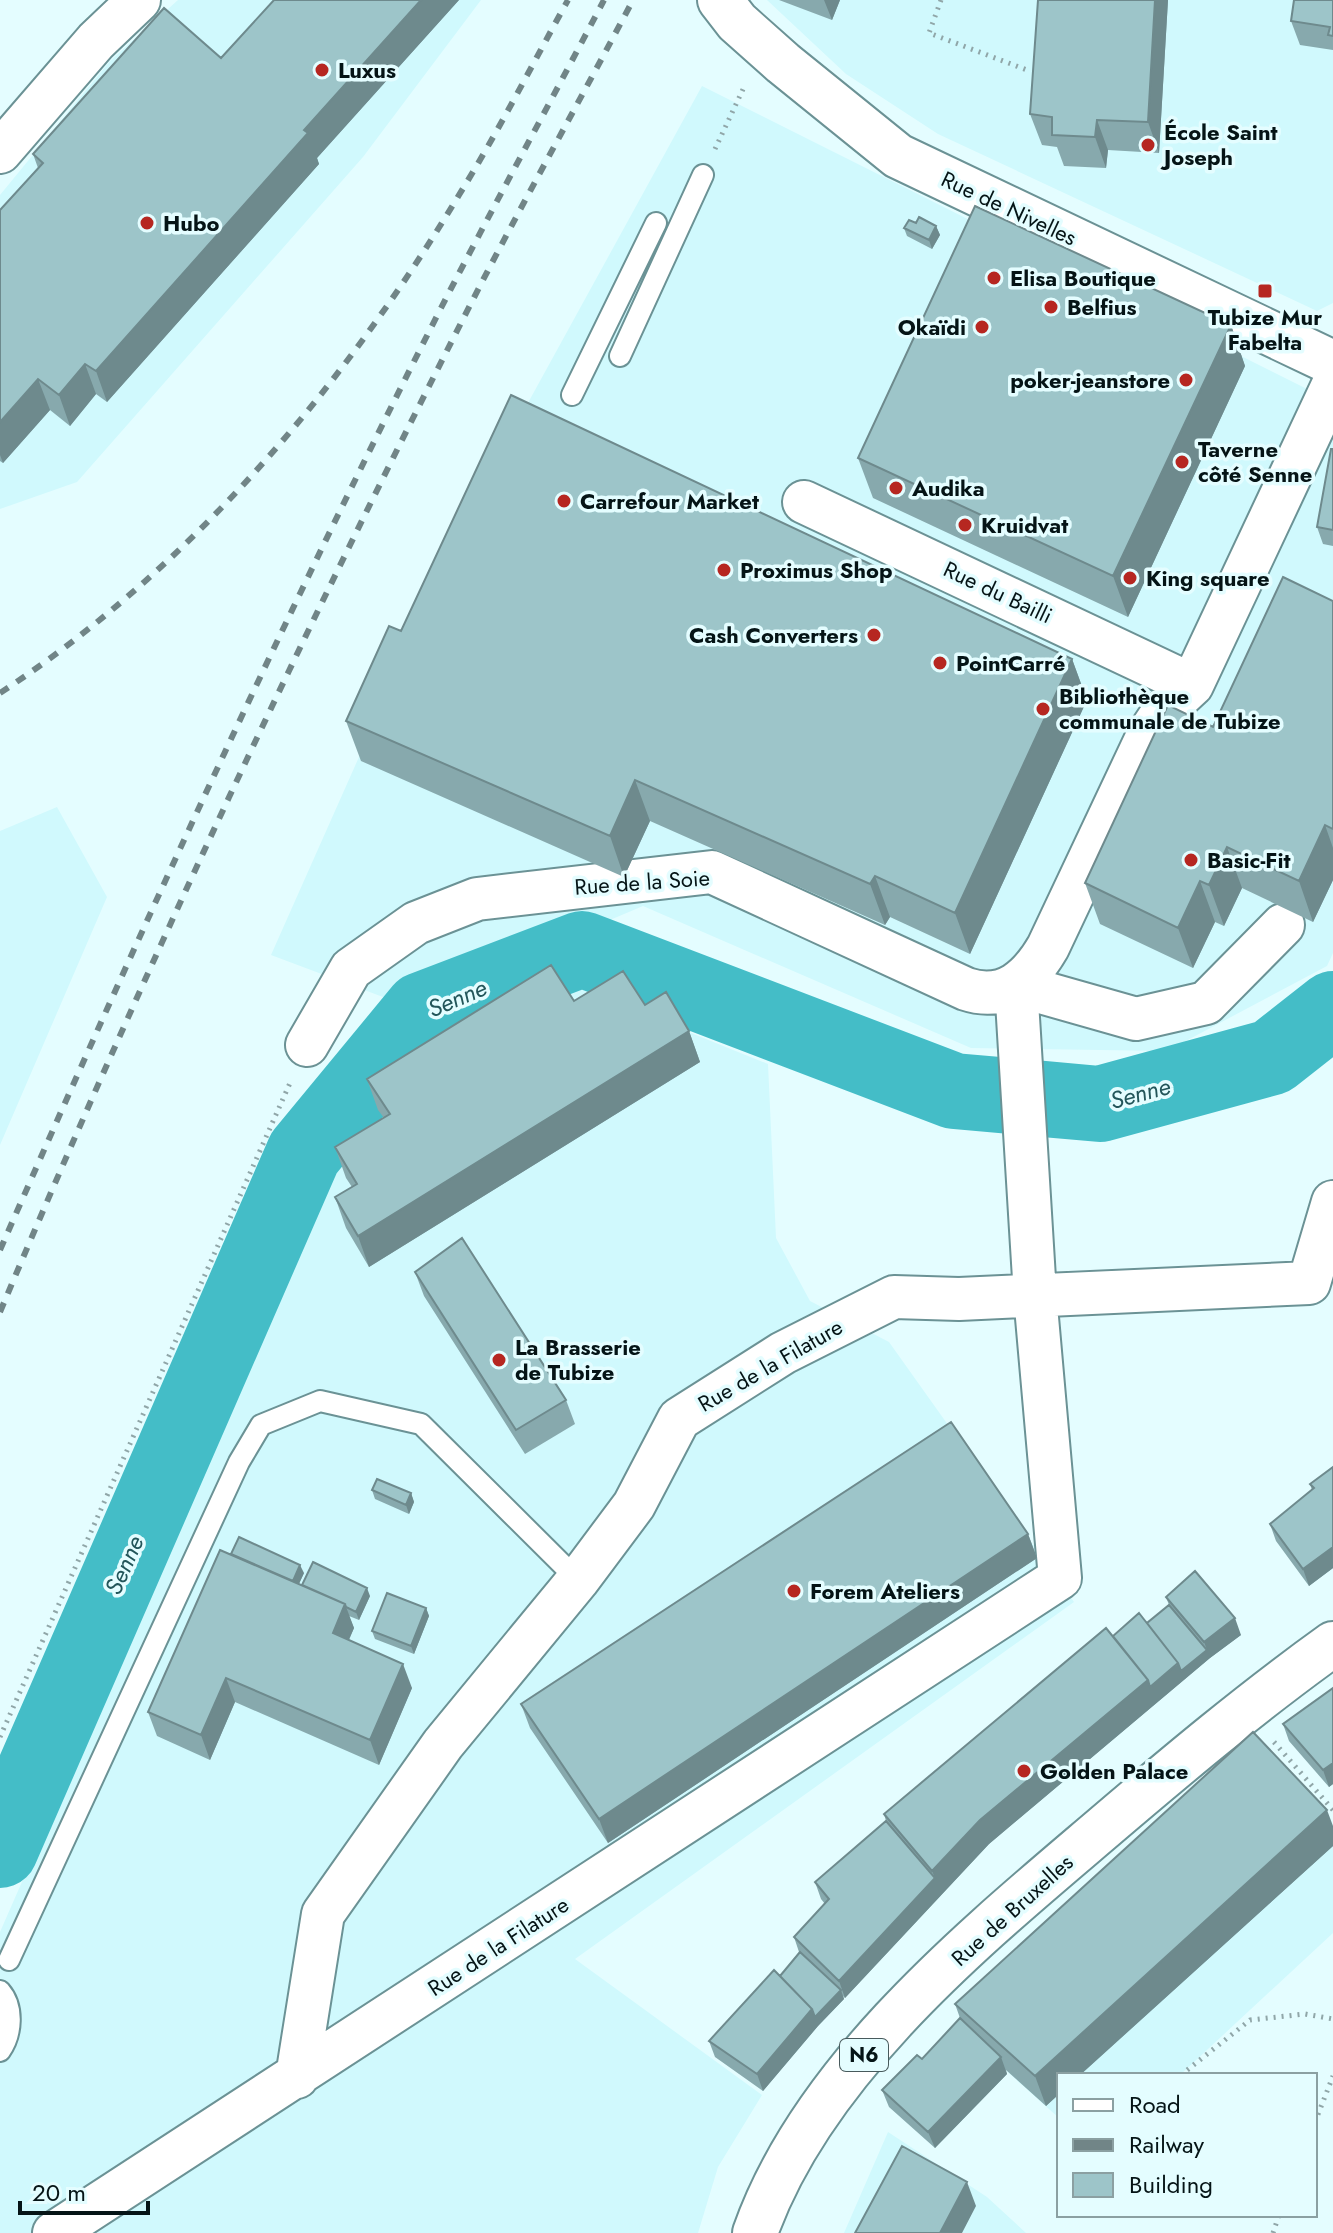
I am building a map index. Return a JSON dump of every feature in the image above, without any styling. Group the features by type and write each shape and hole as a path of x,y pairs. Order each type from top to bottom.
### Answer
{"main road":[{"name":"Rue de Nivelles","path":"720,0 763,46 898,156 1333,363"},
{"name":"Rue de Bruxelles","path":"755,2233 786,2166 819,2114 858,2061 909,2005 1054,1869 1245,1708 1333,1644"}],"street":[{"path":"0,152 96,41 139,0"},
{"path":"1035,1295 1022,1039 1016,985 1033,972 1048,947 1149,733 1163,712 1192,685 1333,385"},
{"name":"Rue du Bailli","path":"804,502 1192,685"},
{"name":"Rue de la Soie","path":"307,1045 351,969 416,923 477,899 712,872 966,989 994,993 1016,985 1136,1019 1206,1003 1283,925"},
{"name":"Rue de la Filature","path":"297,2077 323,1914 443,1744 578,1580 634,1505 679,1419 783,1353 894,1297 1035,1295 1309,1283 1333,1202"},
{"name":"Rue de la Filature","path":"54,2233 1060,1578 1035,1295"}],"lane":[{"path":"620,356 703,175"},
{"path":"572,395 656,223"},
{"path":"9,1960 239,1462 261,1425 320,1401 421,1424 578,1580"},
{"path":"0,1991 9,2001 8,2039 0,2051"}],"path":[{"path":"941,0 929,33 1027,70"},
{"path":"703,175 763,46"},
{"path":"0,1737 307,1045"},
{"path":"1245,1708 1333,1810"},
{"path":"1184,2073 1250,2020 1305,2014 1333,2019"},
{"path":"1317,2117 1333,2076"}],"shaded area":[{"path":"178,0 481,0 363,157 77,482 0,509 0,195 110,61"},
{"name":"École Saint Joseph","path":"767,0 1333,0 1333,303 1317,311 938,134 846,74"},
{"path":"702,86 1333,402 1333,953 1327,966 1167,1051 971,1048 643,906 407,1006 271,955 467,514"},
{"path":"57,807 107,897 0,1145 0,831"},
{"path":"565,982 768,1064 776,1238 810,1301 889,1342 1074,1602 575,1959 762,2095 718,2167 698,2233 0,2233 0,1932 359,1113"},
{"path":"1333,1827 1333,1933 1182,2073 1057,2073 1057,2116 964,2033"},
{"path":"888,2132 987,2197 1026,2233 844,2233"}],"building":[{"name":"Hubo","path":"274,0 421,0 304,130 308,133 96,371 85,364 59,395 38,379 0,422 0,210 43,163 33,154 164,8 221,58"},
{"path":"1038,0 1155,0 1148,122 1097,120 1095,137 1052,135 1052,117 1030,114"},
{"path":"1294,0 1333,0 1333,36 1328,35 1330,27 1291,21"},
{"path":"975,206 1231,325 1113,576 858,458"},
{"path":"919,217 936,226 929,240 904,228 909,220 916,223"},
{"path":"511,395 1072,659 955,913 875,876 870,884 635,780 610,836 346,721 389,626 401,631"},
{"path":"1333,449 1333,530 1317,527"},
{"path":"1283,577 1333,601 1333,829 1325,825 1299,881 1227,847 1209,885 1200,881 1178,928 1085,883 1168,705 1213,727"},
{"path":"551,965 574,1001 623,971 645,1005 666,992 689,1031 358,1236 335,1197 357,1184 335,1147 390,1114 367,1079"},
{"name":"La Brasserie de Tubize","path":"462,1238 566,1400 516,1430 415,1272"},
{"path":"951,1422 1028,1534 599,1819 521,1704"},
{"path":"1333,1467 1333,1547 1303,1569 1270,1524 1314,1488 1310,1484"},
{"path":"377,1479 411,1493 406,1505 372,1490"},
{"path":"239,1537 300,1565 293,1581 231,1554"},
{"path":"220,1550 345,1604 333,1633 403,1664 370,1740 226,1678 201,1735 148,1712"},
{"path":"313,1562 367,1588 356,1612 302,1585"},
{"path":"1195,1571 1235,1618 1204,1642 1166,1597"},
{"path":"387,1593 426,1608 411,1646 372,1631"},
{"path":"1169,1605 1207,1650 1181,1671 1147,1623"},
{"path":"1139,1613 1178,1663 1150,1687 1148,1680 1113,1636"},
{"name":"Golden Palace","path":"1106,1628 1148,1680 980,1820 932,1871 884,1814"},
{"path":"1333,1688 1333,1763 1323,1770 1283,1724"},
{"path":"1253,1732 1327,1810 1035,2076 955,2004"},
{"path":"886,1821 935,1878 839,1981 794,1937 829,1899 815,1882"},
{"path":"800,1952 841,1990 815,2017 812,2009 780,1976"},
{"path":"774,1970 812,2009 757,2074 709,2041"},
{"path":"960,2018 1001,2057 928,2132 882,2090 917,2055 922,2059"},
{"path":"902,2146 967,2182 940,2233 855,2233"}],"waterway":[{"name":"Senne","path":"0,1850 304,1153 422,1010 582,949 954,1091 1100,1104 1272,1057 1333,1009"}],"railway":[{"path":"0,693 69,644 135,590 198,532 313,405 414,267 501,123 568,0"},
{"path":"0,1250 159,894 325,541 441,308 604,0"},
{"path":"0,1312 164,937 280,690 482,282 633,0"}],"place":[{"name":"Luxus","path":"322,70"},
{"name":"École Saint Joseph","path":"1148,145"},
{"name":"Hubo","path":"147,223"},
{"name":"Elisa Boutique","path":"994,278"},
{"name":"Tubize Mur Fabelta","path":"1265,291"},
{"name":"Belfius","path":"1051,307"},
{"name":"Okaïdi","path":"982,327"},
{"name":"poker-jeanstore","path":"1186,380"},
{"name":"Taverne côté Senne","path":"1182,462"},
{"name":"Audika","path":"896,488"},
{"name":"Carrefour Market","path":"564,501"},
{"name":"Kruidvat","path":"965,525"},
{"name":"Proximus Shop","path":"724,570"},
{"name":"King square","path":"1130,578"},
{"name":"Cash Converters","path":"874,635"},
{"name":"PointCarré","path":"940,663"},
{"name":"Bibliothèque communale de Tubize","path":"1043,709"},
{"name":"Basic-Fit","path":"1191,860"},
{"name":"La Brasserie de Tubize","path":"499,1360"},
{"name":"Forem Ateliers","path":"794,1591"},
{"name":"Golden Palace","path":"1024,1771"}]}
